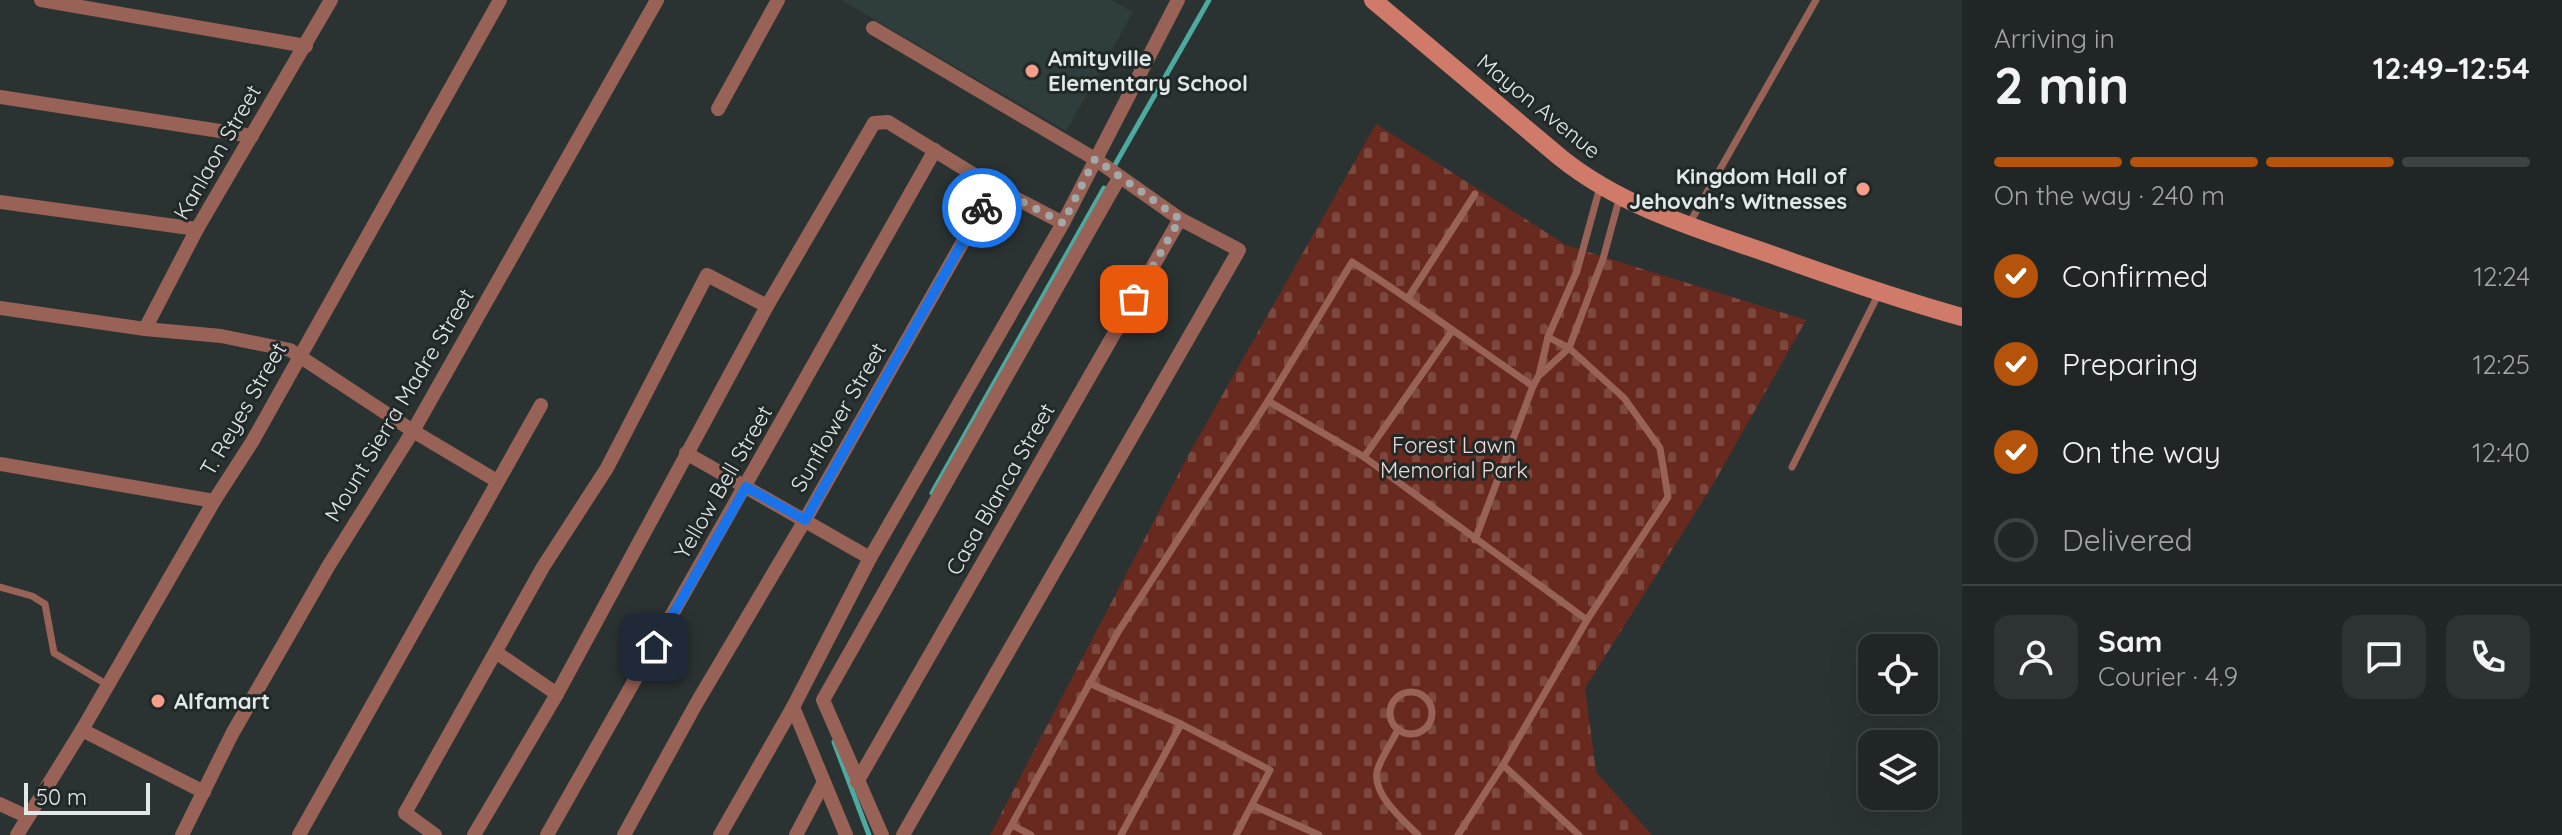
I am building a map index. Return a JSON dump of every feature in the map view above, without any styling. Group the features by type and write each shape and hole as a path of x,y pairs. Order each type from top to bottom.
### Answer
{"main road":[{"name":"Mayon Avenue","path":"1373,0 1561,158 1620,196 1688,226 1962,317"}],"street":[{"path":"41,0 306,46"},
{"name":"Kanlaon Street","path":"145,329 197,229 331,0"},
{"name":"T. Reyes Street","path":"17,835 252,442 500,0"},
{"name":"Mount Sierra Madre Street","path":"182,835 232,734 329,565 413,431 657,0"},
{"path":"718,109 778,0"},
{"path":"720,835 793,707 870,558 1063,223 1178,0"},
{"path":"873,28 1095,159 1180,219 1239,250 903,835"},
{"path":"0,97 252,136"},
{"path":"474,835 557,694 767,306 874,123 888,122 994,187 1063,223"},
{"name":"Yellow Bell Street","path":"547,835 935,150"},
{"path":"882,835 823,700 1119,178"},
{"name":"Sunflower Street","path":"624,835 696,704 805,520 994,187"},
{"path":"0,202 197,229"},
{"name":"Casa Blanca Street","path":"857,782 1180,219"},
{"path":"435,835 405,813 556,545 607,468 707,275 767,306"},
{"path":"0,308 145,329 221,336 290,350 413,431 497,481"},
{"path":"299,835 541,405"},
{"path":"686,453 870,558"},
{"path":"0,464 214,501"},
{"path":"497,653 557,694"},
{"path":"793,707 846,835"},
{"path":"82,730 204,792"},
{"path":"796,835 824,782"},
{"path":"0,804 28,817"}],"lane":[{"path":"1688,226 1816,0"},
{"path":"1475,540 1539,375 1548,337 1577,271 1600,185"},
{"path":"1408,298 1475,194"},
{"path":"1539,375 1569,348 1603,259 1620,196"},
{"path":"1006,835 1118,632 1268,401 1352,262 1533,386"},
{"path":"1792,467 1880,291"},
{"path":"1364,457 1452,331"},
{"path":"1458,835 1503,765 1587,620 1668,497 1660,448 1624,398 1569,348 1548,337"},
{"path":"1268,401 1364,457 1587,620"},
{"path":"0,587 32,596 45,604 54,653 106,684"},
{"path":"1089,683 1181,724 1270,770 1236,835"},
{"path":"1409,691 1425,696 1434,711 1429,727 1414,735 1397,731 1389,715 1394,699 1409,691"},
{"path":"1121,835 1181,724"},
{"path":"1397,731 1377,771 1379,788 1394,810 1418,835"},
{"path":"1503,765 1579,835"},
{"path":"1252,805 1319,835"},
{"path":"1012,825 1031,835"}],"shaded area":[{"name":"Amityville Elementary School","path":"841,0 1111,0 1133,12 1066,131"}],"green space":[{"name":"Forest Lawn Memorial Park","path":"1376,124 1566,245 1806,320 1712,486 1585,688 1596,772 1652,835 990,835 1190,452"}],"waterway":[{"path":"1112,170 1209,0"},
{"path":"932,493 1104,188"},
{"path":"834,742 869,835"}],"way so far":[{"path":"982,208 994,187 1063,223 1095,159 1180,219 1134,299"}],"place":[{"name":"Amityville Elementary School","path":"1032,71"},
{"name":"Kingdom Hall of Jehovah's Witnesses","path":"1863,189"},
{"name":"Alfamart","path":"158,701"}],"route":[{"path":"654,647 746,487 805,520 982,208"}]}
